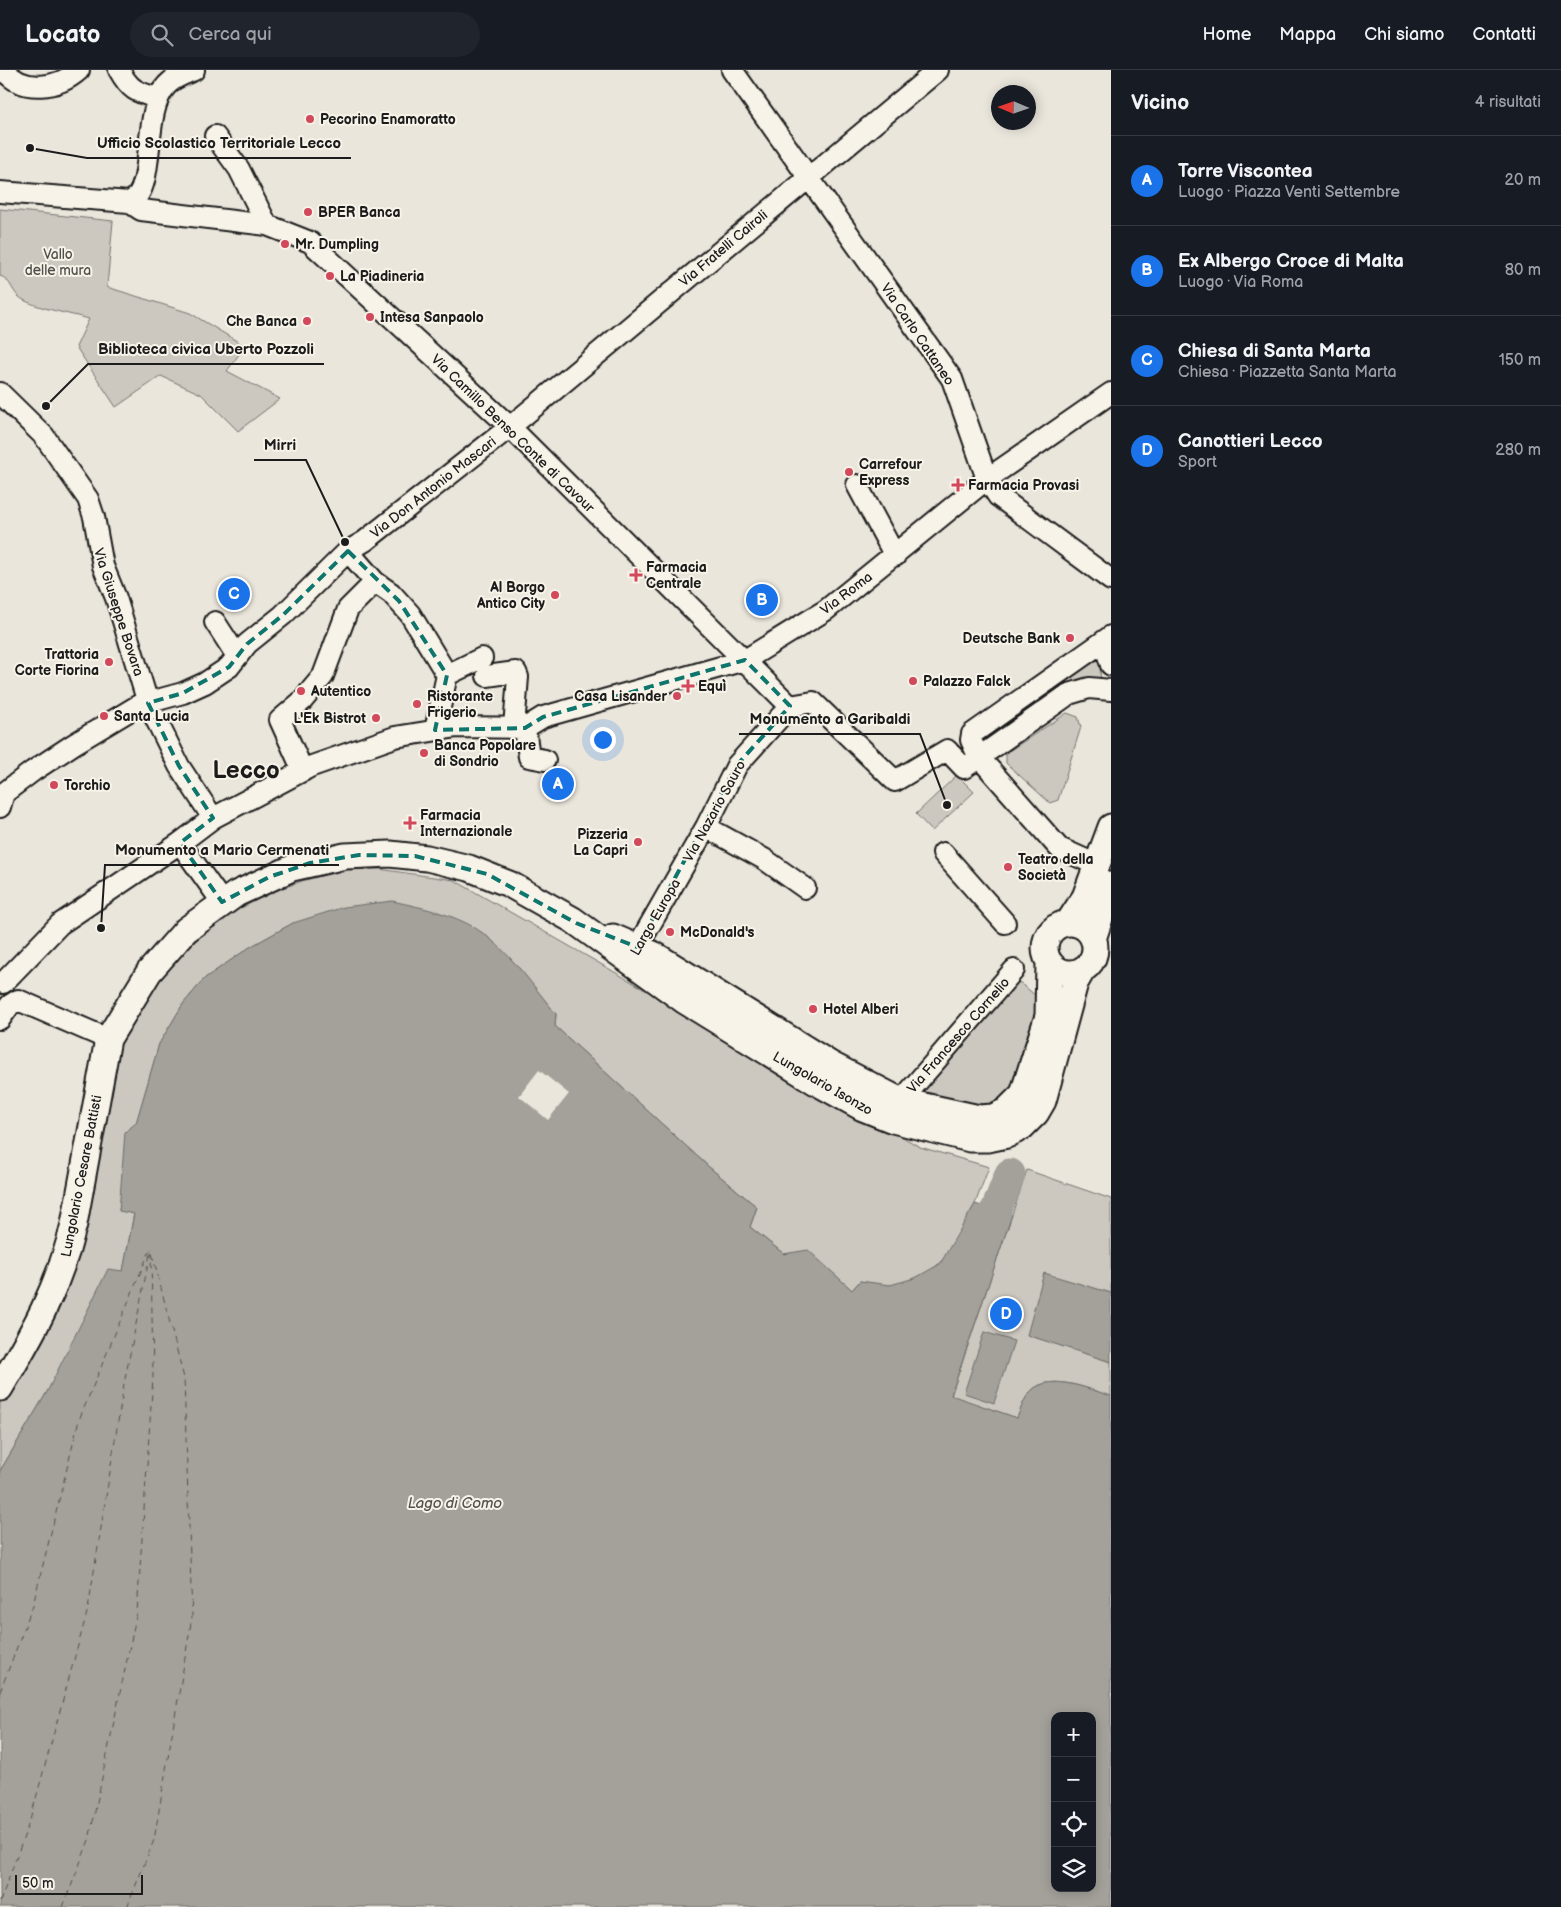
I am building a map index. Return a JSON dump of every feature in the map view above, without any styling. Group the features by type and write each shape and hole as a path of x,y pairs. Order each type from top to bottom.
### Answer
{"main road":[{"path":"1068,923 1085,897 1104,875 1111,826"},
{"name":"Lungolario Isonzo","path":"108,1039 142,982 165,953 196,922 222,902 252,885 304,865 345,856 396,854 446,861 487,874 520,890 633,954 685,1001 863,1108 917,1126 982,1140 996,1138 1015,1131 1031,1119 1040,1108 1075,983 1095,955 1104,875"},
{"path":"1068,923 1082,926 1095,955 1075,973 1062,972 1049,962 1045,947 1049,935 1058,926 1068,923"},
{"name":"Lungolario Isonzo","path":"633,954 655,955 830,1064 901,1101 979,1118 995,1116 1014,1105 1023,1094 1048,1016 1049,962"},
{"name":"Lungolario Cesare Battisti","path":"0,1388 37,1324 56,1285 67,1253 108,1039"}],"street":[{"path":"4,70 20,82 45,86 64,81 79,70"},
{"path":"119,70 127,84 136,92 157,98"},
{"path":"129,202 138,196 146,178 150,125 157,98 171,81 194,70"},
{"name":"Via Carlo Cattaneo","path":"732,70 952,379 987,479 998,496 1111,580"},
{"name":"Via Fratelli Cairoli","path":"510,428 807,177 938,70"},
{"path":"215,136 239,169 267,225"},
{"name":"Via Camillo Benso Conte di Cavour","path":"0,192 129,202 141,210 267,225 310,242 510,428 790,706"},
{"name":"Via Giuseppe Bovara","path":"0,393 49,443 88,499 94,517 103,566 116,598 148,704 178,765 213,818"},
{"name":"Via Roma","path":"520,728 543,717 745,660 826,610 895,556 987,479 1111,393"},
{"name":"Via Don Antonio Mascari","path":"0,807 4,793 33,771 139,705 183,693 205,683 229,667 247,644 283,615 348,551 365,541 510,428"},
{"path":"857,485 895,556"},
{"path":"348,551 375,582 392,594 410,614 448,675 435,730"},
{"path":"303,771 280,720 302,701 323,676 348,609 375,582"},
{"path":"215,622 237,656"},
{"path":"1104,875 1059,848 978,756 972,746 972,734 1108,639 1111,665"},
{"path":"448,675 484,667 516,672 518,677 520,728 529,757 545,760"},
{"path":"790,706 813,702 895,781 947,750 964,768 978,756 1069,694 1089,688 1111,690"},
{"name":"Via Nazario Sauro","path":"680,872 706,827 737,764 790,706"},
{"path":"3,983 60,924 213,818 303,771 378,742 435,730 457,727 520,728"},
{"path":"706,827 764,859 805,888"},
{"path":"186,838 222,902"},
{"path":"943,853 1005,923"},
{"name":"Largo Europa","path":"633,954 680,872"},
{"name":"Via Francesco Cornelio","path":"901,1101 1014,970"},
{"path":"0,1019 10,1005 18,1000 108,1039"}],"highlighted area":[{"path":"348,551 399,601 447,675 435,730 525,728 543,717 745,660 790,706 737,765 637,947 576,923 487,874 415,856 359,855 310,863 269,877 222,902 180,843 213,818 179,766 148,703 183,693 229,667 247,644 283,615"}],"green space":[{"name":"Vallo delle mura","path":"0,209 113,221 107,287 190,313 245,346 227,371 280,399 238,431 201,394 161,376 116,407 76,347 89,319 31,304 18,296 6,279 0,276"},
{"path":"1099,653 1101,683 1083,680 1067,683 1064,678"},
{"path":"1067,713 1078,717 1081,727 1058,800 1050,803 1006,763 1006,753"},
{"path":"957,775 974,792 932,831 916,814"},
{"path":"379,869 454,880 920,1147 989,1167 975,1204 945,1257 928,1272 914,1279 887,1285 860,1281 852,1290 808,1251 784,1254 750,1227 757,1207 709,1167 555,1026 556,1014 518,968 487,936 436,911 293,923 250,947 205,978 183,1004 159,1044 136,1124 119,1210 134,1213 123,1272 47,1392 0,1471 0,1395 73,1256 111,1053 142,990 210,928 239,909 275,891 302,881 343,870"},
{"path":"1017,980 1042,1001 1014,1088 991,1109 918,1095"},
{"path":"1027,1170 1111,1199 1111,1293 1044,1274 1028,1335 1111,1362 1111,1396 1067,1383 1055,1382 1044,1384 1035,1388 1027,1396 1017,1418 951,1396"}],"water":[{"name":"Lago di Como","path":"392,901 454,918 477,929 498,945 532,984 556,1014 555,1026 709,1167 757,1207 750,1227 784,1254 808,1250 852,1290 860,1281 890,1285 915,1278 940,1264 975,1204 1012,1215 951,1395 1017,1418 1027,1396 1035,1388 1044,1384 1055,1382 1067,1383 1111,1396 1111,1907 0,1907 0,1471 47,1392 108,1269 123,1271 134,1214 119,1211 125,1132 136,1123 159,1044 183,1004 205,978 250,947 293,923 344,907"},
{"path":"1044,1273 1111,1293 1111,1362 1027,1335"},
{"path":"984,1332 1014,1341 994,1403 964,1393"}],"pier":[{"path":"539,1070 569,1094 548,1120 519,1096"}],"waterway":[{"path":"970,1244 996,1210 1010,1174"}],"ferry route":[{"path":"0,1902 30,1820 88,1609 124,1384 151,1249"},
{"path":"127,1907 154,1840 192,1617 184,1378 151,1249"},
{"path":"0,1692 33,1605 79,1420 149,1252"},
{"path":"63,1907 89,1840 137,1612 153,1377 151,1252"}],"place":[{"name":"Pecorino Enamoratto","path":"310,119"},
{"name":"Ufficio Scolastico Territoriale Lecco","path":"30,148"},
{"name":"BPER Banca","path":"308,212"},
{"name":"Mr. Dumpling","path":"285,244"},
{"name":"La Piadineria","path":"330,276"},
{"name":"Intesa Sanpaolo","path":"370,317"},
{"name":"Che Banca","path":"307,321"},
{"name":"Biblioteca civica Uberto Pozzoli","path":"46,406"},
{"name":"Carrefour Express","path":"849,472"},
{"name":"Farmacia Provasi","path":"958,485"},
{"name":"Mirri","path":"345,542"},
{"name":"Farmacia Centrale","path":"636,575"},
{"name":"Chiesa di Santa Marta","path":"234,594"},
{"name":"Al Borgo Antico City","path":"555,595"},
{"name":"Ex Albergo Croce di Malta","path":"762,600"},
{"name":"Deutsche Bank","path":"1070,638"},
{"name":"Trattoria Corte Fiorina","path":"109,662"},
{"name":"Palazzo Falck","path":"913,681"},
{"name":"Equì","path":"688,686"},
{"name":"Autentico","path":"301,691"},
{"name":"Casa Lisander","path":"677,696"},
{"name":"Ristorante Frigerio","path":"417,704"},
{"name":"Santa Lucia","path":"104,716"},
{"name":"L'Ek Bistrot","path":"376,718"},
{"name":"Banca Popolare di Sondrio","path":"424,753"},
{"name":"Torre Viscontea","path":"558,784"},
{"name":"Torchio","path":"54,785"},
{"name":"Monumento a Garibaldi","path":"947,805"},
{"name":"Farmacia Internazionale","path":"410,823"},
{"name":"Pizzeria La Capri","path":"638,842"},
{"name":"Teatro della Società","path":"1008,867"},
{"name":"Monumento a Mario Cermenati","path":"101,928"},
{"name":"McDonald's","path":"670,932"},
{"name":"Hotel Alberi","path":"813,1009"},
{"name":"Canottieri Lecco","path":"1006,1314"}],"district":[{"name":"Lecco","path":"246,770"}]}
